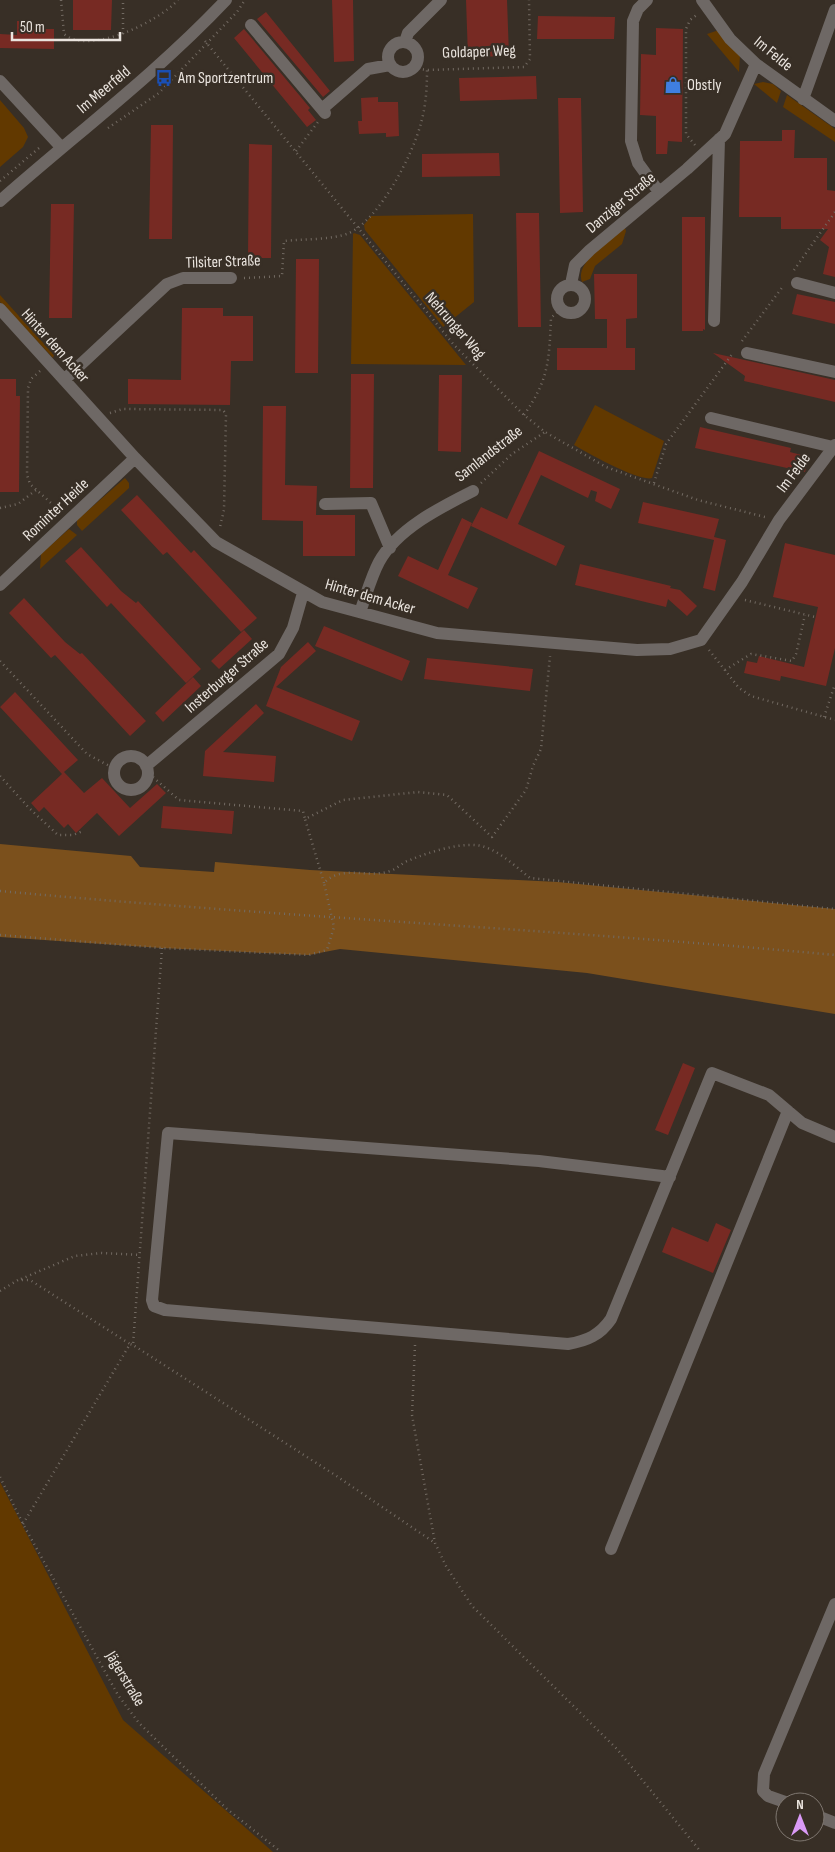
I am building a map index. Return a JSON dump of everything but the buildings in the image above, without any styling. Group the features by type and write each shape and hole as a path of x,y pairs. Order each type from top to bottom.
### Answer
{"street":[{"name":"Im Meerfeld","path":"0,201 197,31 226,0"},
{"path":"390,65 389,52 399,43 405,42 408,33 441,0"},
{"path":"647,0 638,9 632,21 631,136 633,152 638,163 659,192"},
{"name":"Im Felde","path":"705,4 730,39 756,64 835,121"},
{"path":"802,99 835,10"},
{"path":"251,25 324,111 368,69 390,65 401,72 413,68"},
{"name":"Goldaper Weg","path":"405,42 412,45 418,56 413,68"},
{"name":"Danziger Straße","path":"561,309 558,305 558,294 560,289 571,284 576,265 590,250 704,154 724,134 756,64"},
{"path":"0,81 62,147"},
{"path":"714,321 719,139"},
{"name":"Tilsiter Straße","path":"64,380 167,284 183,278 231,278"},
{"path":"797,283 835,292"},
{"path":"561,309 571,313 577,312 584,304 584,293 576,285 571,284"},
{"name":"Hinter dem Acker","path":"0,309 135,458 216,542 303,593 322,602 437,633 637,650 670,649 701,640"},
{"path":"747,353 835,372"},
{"path":"711,418 834,446"},
{"name":"Im Felde","path":"779,520 834,446"},
{"name":"Rominter Heide","path":"0,585 135,458"},
{"name":"Samlandstraße","path":"360,612 379,561 402,534 432,511 473,491"},
{"path":"324,504 371,503 390,548"},
{"path":"701,640 731,597 779,520"},
{"name":"Insterburger Straße","path":"115,769 118,784 128,790 142,787 147,770 279,654 293,628 303,593"},
{"path":"115,769 127,757 138,758 147,770"},
{"path":"670,1177 540,1161 168,1133 152,1300 154,1306 165,1310 568,1344 592,1337 603,1330 611,1319 670,1177 712,1073 769,1095 802,1123 835,1137"},
{"path":"611,1550 788,1111"},
{"path":"775,1798 768,1796 763,1791 764,1774 830,1630 835,1604"}],"path":[{"path":"61,0 64,34 79,40 112,39 164,11 178,0"},
{"path":"123,34 124,0"},
{"name":"Goldaper Weg","path":"413,68 426,70 522,67 528,64 530,59 529,0"},
{"path":"704,154 686,134 686,29 690,20 705,4"},
{"name":"Nehrunger Weg","path":"197,31 454,345 524,415 545,432 606,467 698,500 779,520"},
{"name":"Goldaper Weg","path":"357,226 382,201 408,158 423,113 427,92 426,70"},
{"path":"296,151 324,111"},
{"name":"Tilsiter Straße","path":"231,278 282,276 284,241 342,234 350,232 357,226"},
{"path":"524,415 542,385 549,357 550,318 561,309"},
{"path":"48,362 32,380 28,388 27,475 30,484 69,520"},
{"path":"97,417 123,409 223,410 226,414 224,510 216,542"},
{"name":"Samlandstraße","path":"473,491 512,454 545,432"},
{"path":"0,508 18,504 36,490"},
{"path":"731,597 815,617"},
{"path":"725,670 751,654 792,660 796,654 805,615"},
{"path":"701,640 739,688 751,696 835,720"},
{"path":"305,819 343,800 418,792 448,795 492,837 526,790 533,766 541,749 551,642"},
{"path":"0,661 87,754 115,769"},
{"path":"824,717 835,684"},
{"path":"0,935 162,948 309,954 327,950 334,927 324,883 303,811 179,800 147,770"},
{"path":"0,776 29,808 58,835 73,835 83,831"},
{"path":"324,883 330,876 340,873 389,872 410,860 462,845 484,846 503,857 530,878 835,909"},
{"path":"0,890 331,917 649,938 835,955"},
{"path":"23,1524 132,1345 162,948"},
{"path":"0,1291 18,1280 75,1256 101,1253 140,1255"},
{"path":"18,1280 30,1280 335,1475 435,1543"},
{"path":"416,1331 412,1408 435,1543 446,1566 472,1606 617,1749 701,1852"},
{"name":"Jägerstraße","path":"0,1477 23,1524 118,1695 139,1723 227,1809 282,1852"}],"shaded area":[{"path":"719,30 740,55 739,72 707,34"},
{"path":"763,82 773,84 781,91 777,103 754,84"},
{"path":"787,95 835,129 835,142 783,107"},
{"path":"0,100 24,128 28,137 23,147 0,167"},
{"path":"473,214 474,302 443,327 365,230 364,225 371,216"},
{"path":"625,228 626,231 622,244 595,266 590,279 582,282 581,274 588,259"},
{"path":"354,233 360,235 466,365 351,364"},
{"path":"0,295 54,355 53,358 0,302"},
{"path":"595,405 664,441 652,478 637,476 625,471 574,445"},
{"path":"125,478 129,483 129,488 82,531 77,525 77,520"},
{"path":"69,529 77,535 40,569 41,554"},
{"path":"0,844 131,856 140,867 214,872 215,862 310,870 558,882 835,909 835,1014 587,973 340,949 309,955 162,948 0,937"},
{"path":"0,1482 123,1720 273,1852 0,1852"}],"place":[{"name":"Am Sportzentrum","path":"164,78"},
{"name":"Obstly","path":"673,85"}]}
